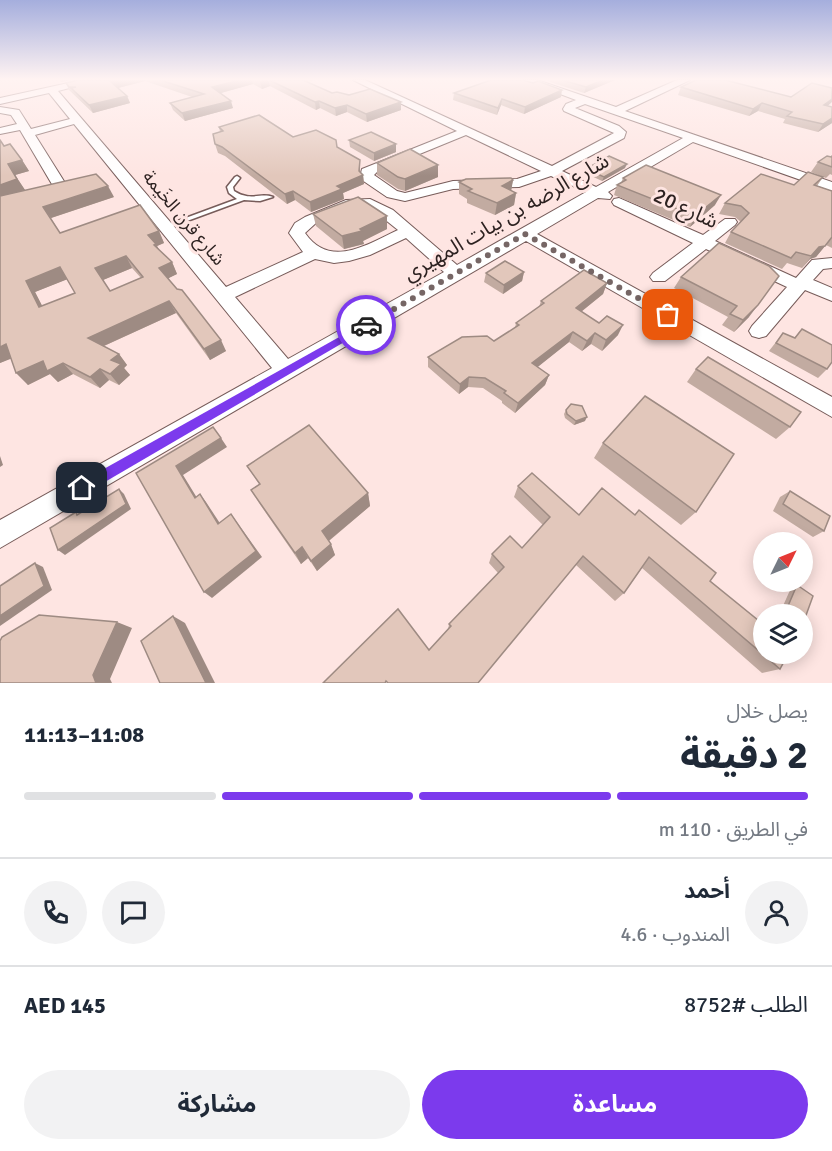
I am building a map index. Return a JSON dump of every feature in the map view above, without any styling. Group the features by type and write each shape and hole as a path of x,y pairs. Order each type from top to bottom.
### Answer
{"street":[{"path":"15,112 60,186"},
{"name":"شارع قرن الخَيمة","path":"70,112 286,371"},
{"name":"شارع 20","path":"426,112 704,242 800,284 832,295"},
{"path":"467,131 368,165 367,177 392,194 405,197 453,185 519,183 552,171 620,136 620,132 615,128 575,112"},
{"path":"618,112 832,188"},
{"path":"0,131 26,130 77,120"},
{"name":"شارع الرضه بن بيات المهيري","path":"0,535 525,234 609,198 692,138"},
{"path":"98,175 118,169"},
{"path":"408,231 347,258 326,258 315,253 298,236 299,227 308,221 353,203 370,203 408,231 457,273"},
{"path":"659,277 730,222"},
{"path":"525,234 832,408"},
{"path":"223,296 315,253"},
{"path":"759,331 818,264 832,263"}],"lane":[{"path":"237,178 230,187 231,192 242,199 270,197"},
{"path":"166,227 242,199"}],"building":[{"path":"792,112 832,112 832,118 823,124 787,116"},
{"path":"259,115 293,137 316,130 336,140 337,147 360,160 359,171 363,175 337,186 342,189 310,202 293,191 285,194 215,144 213,134 223,131 219,127"},
{"path":"371,132 396,144 374,153 349,140"},
{"path":"0,140 4,146 10,144 22,160 8,164 17,179 0,185"},
{"path":"410,149 438,165 405,179 377,163"},
{"path":"609,156 627,164 604,177 586,169"},
{"path":"827,156 832,156 832,167 818,162"},
{"path":"646,165 721,195 695,216 617,185 626,180 623,178"},
{"path":"808,172 823,177 814,185 832,191 832,237 825,246 819,247 811,256 796,252 791,258 731,232 749,213 741,206 725,203 761,174 794,185"},
{"path":"96,174 108,186 43,207 60,233 140,205 159,231 148,235 156,244 154,245 172,262 159,268 177,289 182,290 221,340 204,349 169,301 88,338 119,354 111,360 121,364 110,374 100,369 90,377 63,363 47,371 43,361 16,373 6,344 0,347 0,196","holes":["126,256 143,277 110,291 95,268","60,267 75,293 39,307 26,281"]},
{"path":"511,178 513,180 502,186 516,193 497,203 468,191 472,189 459,182 466,179"},
{"path":"358,197 387,216 360,229 362,231 342,236 313,214"},
{"path":"719,243 769,266 779,276 758,305 743,320 730,314 737,306 681,277"},
{"path":"505,261 524,272 504,285 486,273"},
{"path":"584,270 607,283 576,308 599,323 607,316 623,325 606,340 595,333 587,341 573,332 532,363 549,375 518,403 504,393 506,391 485,378 469,377 460,384 428,357 462,337 487,336 494,341 519,325 516,323 544,303 541,301"},
{"path":"802,329 832,345 832,362 827,369 776,343 783,333 795,338"},
{"path":"708,357 801,412 790,427 696,369"},
{"path":"645,396 734,454 696,512 603,443"},
{"path":"571,404 582,406 587,417 576,421 567,414 566,410"},
{"path":"309,425 368,493 322,531 331,544 311,561 302,547 295,553 251,490 260,484 247,466"},
{"path":"213,427 221,438 176,466 195,498 200,494 218,524 231,514 256,551 204,592 136,473"},
{"path":"532,473 579,515 602,488 635,515 639,510 716,573 710,581 753,616 753,646 649,557 624,593 583,556 478,683 388,683 386,681 385,683 323,683 398,609 429,650 451,626 449,624 504,567 492,554 510,536 522,548 550,517 518,486"},
{"path":"119,489 126,504 58,550 50,528 76,512 77,515"},
{"path":"790,491 830,516 824,531 783,504"},
{"path":"35,563 44,586 0,616 0,586"},
{"path":"794,592 807,592 813,596 810,604 789,604"},
{"path":"39,615 117,622 93,675 96,683 0,683 0,641 2,637"},
{"path":"173,616 206,683 160,683 141,641"}],"way so far":[{"path":"366,325 525,234 668,315"}],"route":[{"path":"82,488 366,325"}]}
